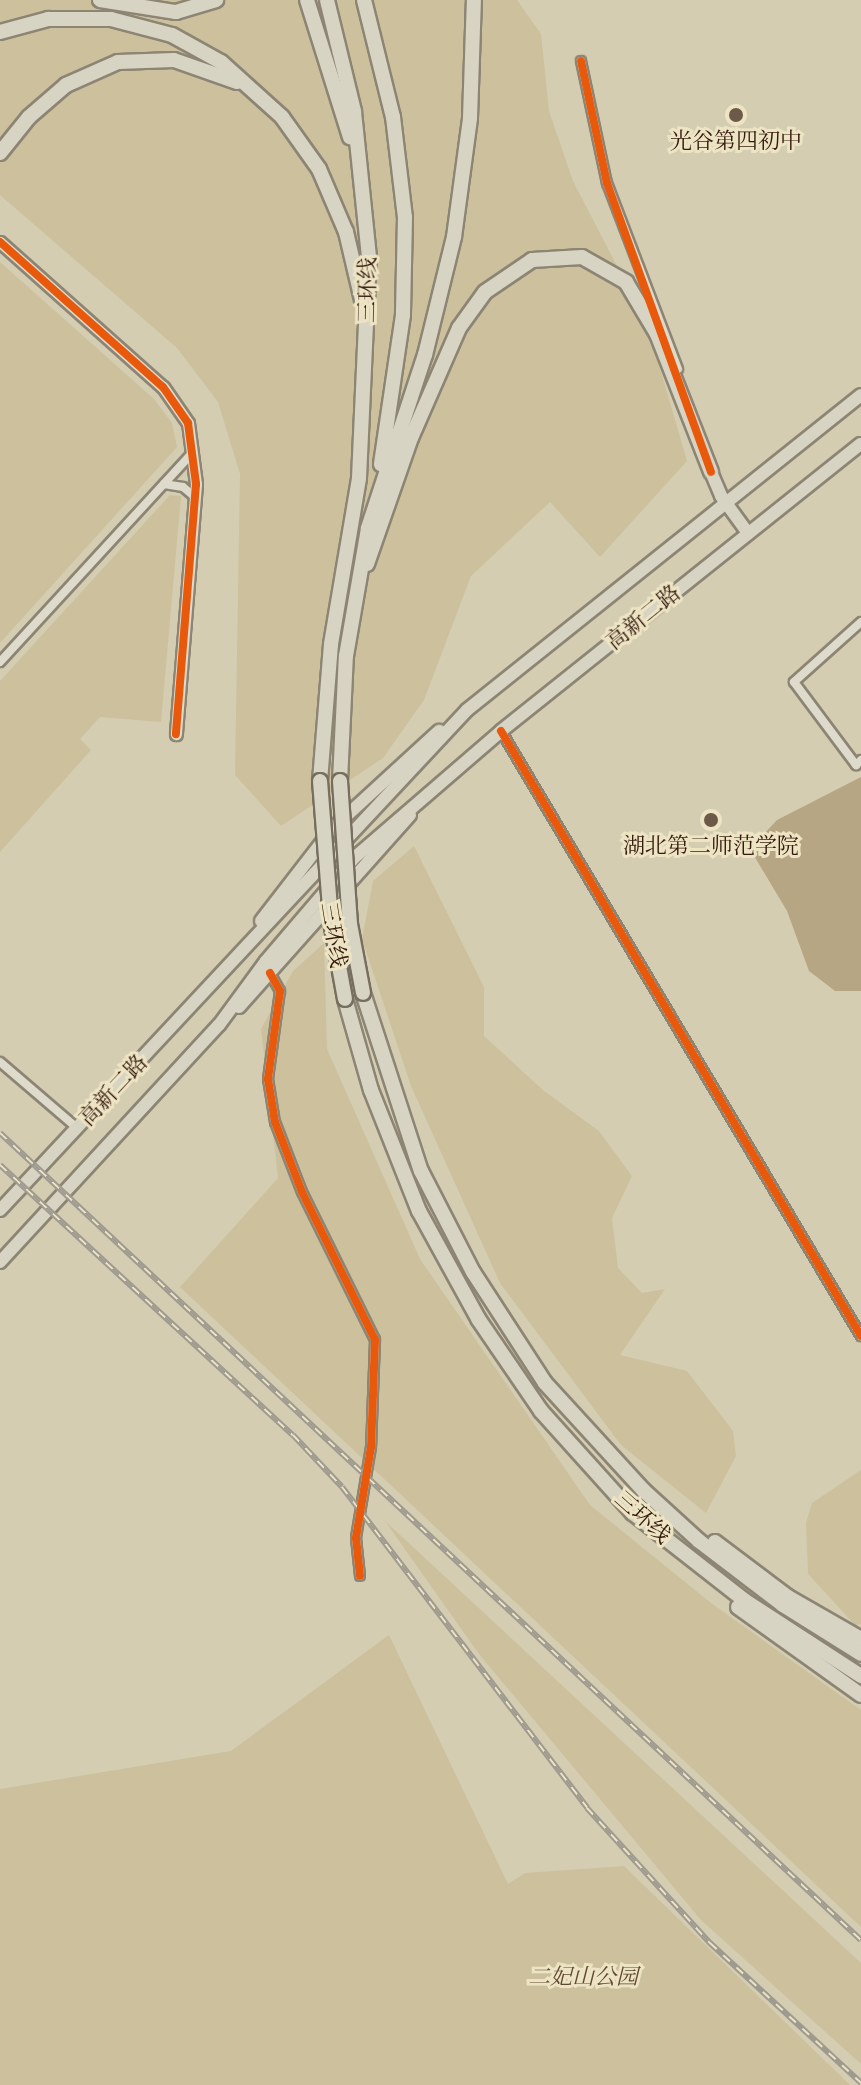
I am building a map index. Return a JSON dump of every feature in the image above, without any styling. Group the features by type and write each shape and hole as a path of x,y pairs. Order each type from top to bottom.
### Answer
{"highway":[{"path":"100,0 176,12 216,0"},
{"path":"307,0 343,109 366,216"},
{"name":"三环线","path":"327,0 354,111 366,216 367,336 359,478 331,644 320,781 331,922 345,999 371,1090 419,1211 479,1320 541,1411 633,1513 744,1600 861,1676"},
{"name":"三环线","path":"474,0 470,118 454,237 406,414 368,528 346,656 340,781 350,924 363,993 421,1171 473,1272 545,1383 643,1490 743,1576 861,1654"},
{"path":"365,3 393,117 405,217 403,315 392,403 368,528"},
{"path":"0,32 80,17 142,25 198,48 263,97 302,142 335,201 353,259 367,336"},
{"path":"0,153 47,100 91,71 118,62 174,60 223,75 263,97"},
{"path":"358,587 411,438 459,328 492,285 532,260 582,257 626,282 657,334 711,472"},
{"path":"643,1490 788,1597 861,1639"},
{"path":"684,1553 740,1608 861,1695"}],"main road":[{"name":"高新二路","path":"0,1210 467,710 861,395"},
{"name":"高新二路","path":"219,1025 316,900 354,858 501,731 861,444"},
{"path":"711,472 725,502 748,533"},
{"name":"高新二路","path":"0,1262 270,973 428,793"}],"street":[{"path":"581,61 607,183 711,472"},
{"path":"0,242 173,398 196,450 176,734"},
{"path":"0,662 196,450"},
{"path":"163,484 183,487 195,497"},
{"path":"861,622 794,682 856,765 861,760"},
{"path":"501,731 861,1336"},
{"path":"270,973 280,991 268,1079 275,1122 302,1192 375,1340 371,1447 356,1538 360,1576"},
{"path":"0,1062 77,1128"}],"green space":[{"path":"0,0 517,0 541,34 549,111 573,181 647,324 687,461 600,557 550,502 471,576 424,700 383,758 281,826 235,775 240,474 218,402 177,348 0,195"},
{"path":"0,262 154,399 172,423 177,447 0,643"},
{"path":"170,495 181,496 161,722 100,717 80,739 91,750 0,852 0,681"},
{"path":"414,846 484,987 484,1036 544,1091 599,1131 632,1176 612,1218 618,1268 642,1293 665,1289 620,1355 687,1371 733,1431 736,1456 706,1513 621,1445 500,1283 411,1086 362,939 373,881"},
{"path":"324,943 327,1049 420,1259 590,1505 711,1603 861,1710 861,1927 180,1287 278,1178 261,1029 293,971"},
{"path":"861,1470 861,1624 855,1625 808,1574 806,1523 812,1503"},
{"path":"385,1521 861,1963 861,2064 701,1920 479,1654"},
{"name":"二妃山公园","path":"389,1635 508,1884 525,1873 624,1866 850,2085 0,2085 0,1789 231,1751"}],"shaded area":[{"path":"861,777 861,991 835,991 809,971 787,911 750,849 777,820"}],"railway":[{"path":"0,1133 861,1940"},
{"path":"0,1165 293,1435 342,1487 587,1808 710,1943 861,2083"}],"cycle path":[{"path":"581,61 607,183 711,472"},
{"path":"0,242 163,387 188,423 196,484 176,734"},
{"path":"501,731 861,1336"},
{"path":"270,973 280,991 268,1079 275,1122 302,1192 375,1340 371,1447 356,1538 360,1576"}],"place":[{"name":"光谷第四初中","path":"736,115"},
{"name":"湖北第二师范学院","path":"711,820"}]}
